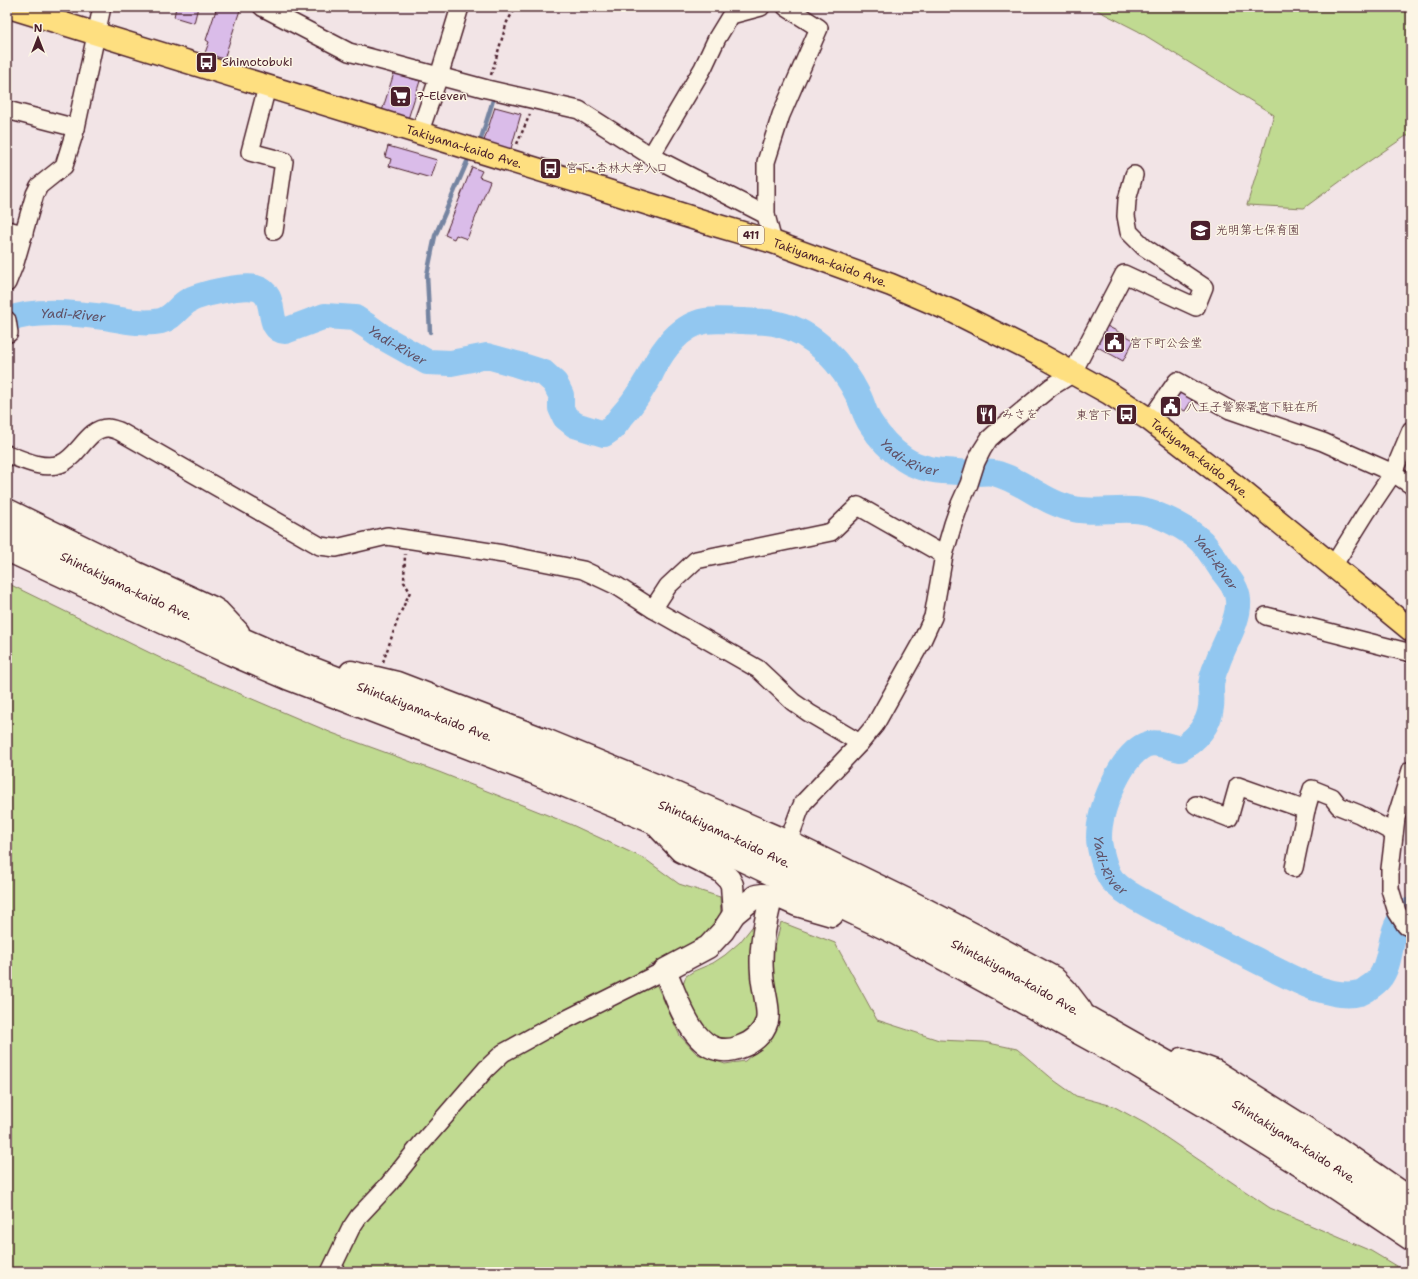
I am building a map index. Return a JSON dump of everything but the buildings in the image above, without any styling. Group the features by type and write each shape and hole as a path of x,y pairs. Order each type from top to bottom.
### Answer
{"highway":[{"name":"Takiyama-kaido Ave.","path":"9,7 773,242 891,285 954,312 1042,356 1072,374 1109,393 1150,420 1238,488 1411,630"}],"main road":[{"path":"7,510 136,573 213,608 245,640"},
{"name":"Shintakiyama-kaido Ave.","path":"7,530 133,591 288,659 559,763 674,810 820,877 910,921 995,965 1086,1018 1195,1078 1407,1219"},
{"name":"Shintakiyama-kaido Ave.","path":"7,550 231,654 287,678 532,772 727,853 893,932 958,966 1128,1060 1314,1174 1407,1219"},
{"path":"288,659 371,676 397,683 550,742 665,789 913,903 990,943 1054,978 1065,989 1086,1018"},
{"path":"654,822 681,852 721,871 729,879 732,885 734,914"},
{"path":"769,907 764,929 761,955 762,975 768,1011 767,1021 760,1033 749,1044 723,1051 709,1047 698,1037 689,1024 665,970 708,947 723,931 734,914 756,896 777,896 796,905 893,932"}],"street":[{"path":"7,283 15,263 35,194 39,186 64,166 76,128 102,7"},
{"path":"262,7 349,52 487,89 579,110 650,156 766,215"},
{"path":"419,134 439,76 460,7"},
{"path":"650,156 702,68 717,38 731,15 761,7"},
{"path":"773,242 766,215 766,162 781,115 819,28 786,7"},
{"path":"267,87 250,152 284,161 274,231"},
{"path":"7,110 76,128"},
{"path":"787,846 795,820 803,803 875,725 922,641 933,617 944,555 953,524 976,462 989,439 1051,387 1072,374 1124,274 1196,307 1204,287 1144,247 1129,232 1126,216 1127,200 1134,175"},
{"path":"7,230 24,234"},
{"path":"1150,420 1177,381 1230,410 1323,442 1393,473 1411,486"},
{"path":"7,454 28,462 46,466 60,464 70,458 99,429 108,428 119,431 320,546 336,548 387,536 503,554 583,570 617,586 653,609 758,669 793,702 860,743"},
{"path":"1333,566 1393,473 1411,430"},
{"path":"653,609 668,586 696,560 831,532 858,506 944,555"},
{"path":"1266,616 1411,653"},
{"path":"1405,922 1390,888 1390,868 1396,818 1411,770"},
{"path":"1196,806 1229,818 1238,786 1306,810"},
{"path":"1294,868 1312,789 1332,797 1339,806 1359,814 1394,833"},
{"path":"330,1272 351,1228 359,1216 389,1184 421,1144 486,1069 503,1053 543,1031 665,970"}],"path":[{"path":"487,89 507,22 516,7"},
{"path":"510,161 534,100"},
{"path":"381,669 399,616 410,592 404,582 405,552 402,539"}],"green space":[{"path":"1091,7 1411,7 1411,136 1406,136 1304,208 1247,205 1274,115 1138,31"},
{"path":"7,583 189,672 332,733 439,772 570,824 645,859 679,884 720,897 721,916 706,938 671,957 648,966 680,1036 697,1054 725,1064 745,1061 763,1045 772,959 781,922 835,943 877,1020 939,1040 984,1042 1017,1049 1055,1081 1076,1096 1113,1106 1146,1124 1270,1208 1371,1251 1406,1272 7,1272"},
{"path":"756,922 759,1019 752,1030 731,1039 710,1036 698,1025 683,985 686,976 713,963 725,955 740,942"}],"waterway":[{"path":"480,142 494,97"},
{"path":"430,332 427,275 435,236 467,162"},
{"name":"Yadi-River","path":"7,320 30,314 68,313 132,322 154,322 165,320 185,303 199,296 230,289 249,287 256,288 268,297 275,325 279,329 285,331 325,316 355,318 384,338 427,362 451,363 487,356 544,373 555,383 561,395 561,408 565,417 575,425 604,434 614,427 635,400 657,361 668,346 688,327 705,321 720,320 770,322 791,328 816,342 836,362 852,385 867,418 874,429 890,447 912,464 929,469 994,473 1005,476 1053,502 1074,509 1091,511 1134,510 1158,515 1182,527 1202,542 1232,584 1236,592 1238,608 1234,624 1213,676 1211,685 1210,714 1205,726 1196,737 1180,749 1154,743 1145,745 1136,751 1119,772 1107,799 1100,826 1099,842 1109,876 1117,885 1135,897 1207,936 1292,978 1315,988 1343,994 1361,993 1379,979 1384,971 1394,933 1398,924 1403,916 1411,910"}],"place":[{"name":"Shimotobuki","path":"206,62"},
{"name":"7-Eleven","path":"401,96"},
{"name":"宮下･杏林大学入口","path":"550,168"},
{"name":"光明第七保育園","path":"1201,230"},
{"name":"宮下町公会堂","path":"1114,343"},
{"name":"八王子警察署宮下駐在所","path":"1171,407"},
{"name":"みさを","path":"986,414"},
{"name":"東宮下","path":"1127,415"}]}
